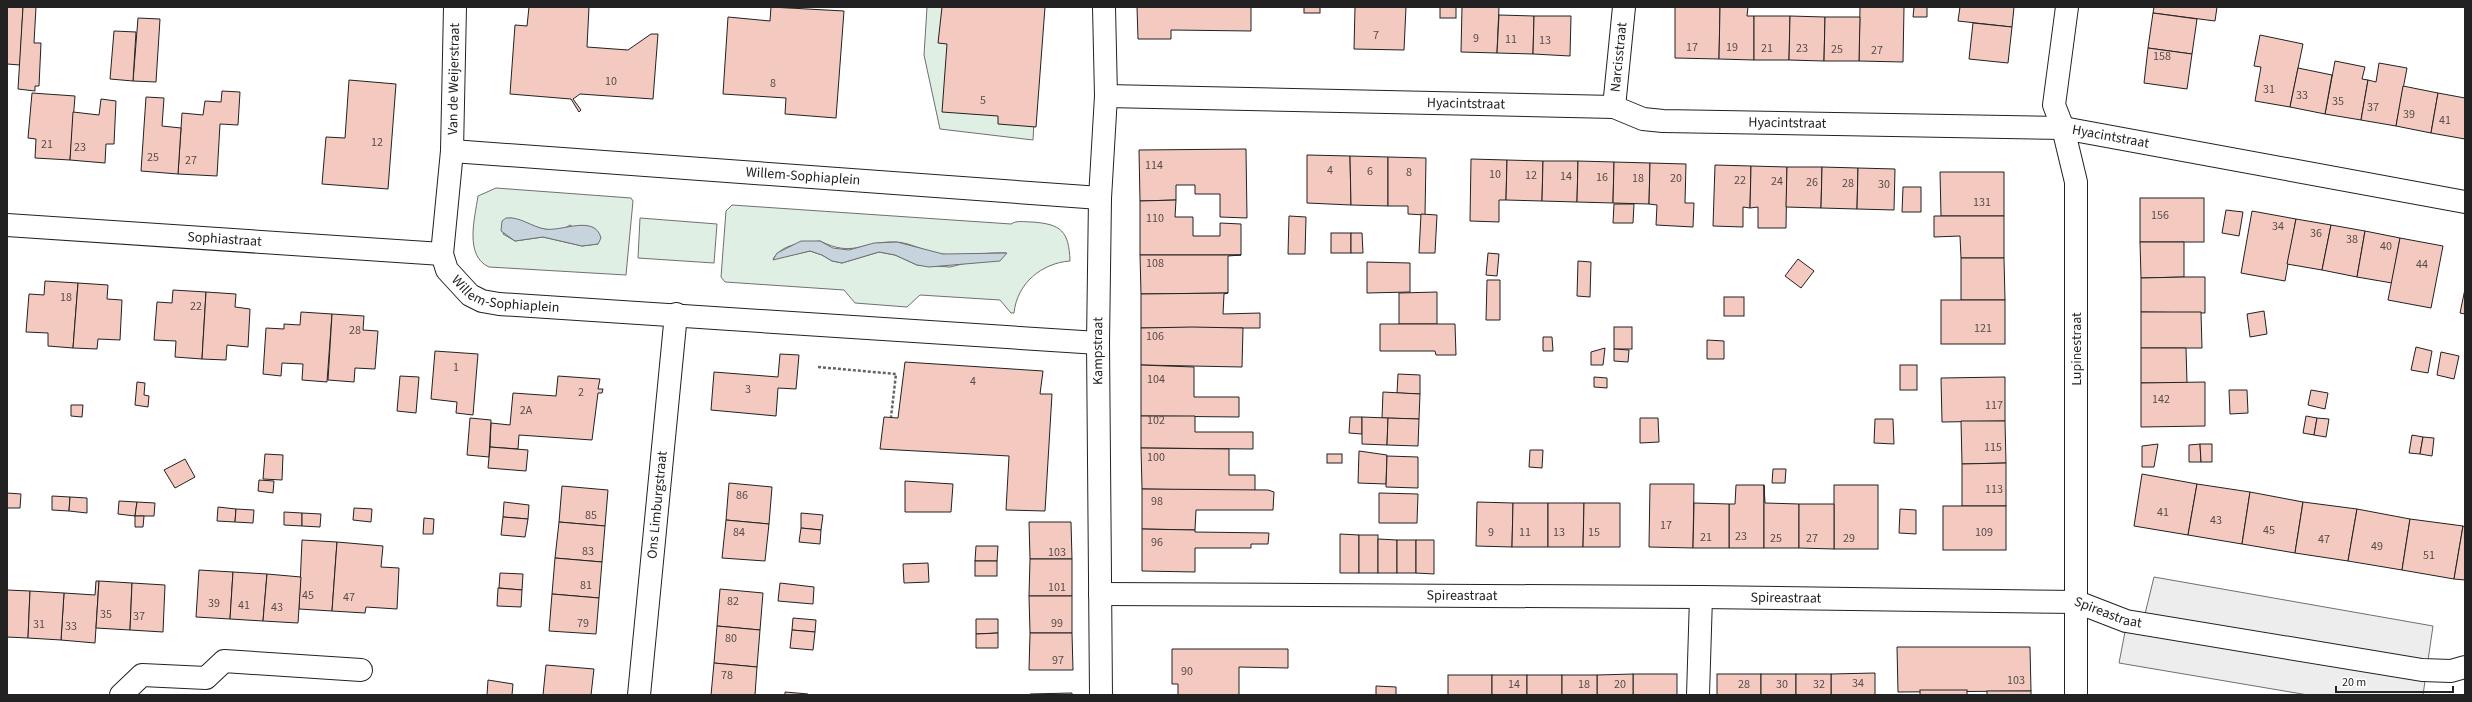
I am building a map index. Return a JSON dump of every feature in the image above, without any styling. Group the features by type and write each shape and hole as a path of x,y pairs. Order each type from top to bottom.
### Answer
{"street":[{"name":"Van de Weijerstraat","path":"452,151 455,7"},
{"name":"Kampstraat","path":"1101,695 1098,343 1100,198 1106,96 1104,7"},
{"name":"Narcisstraat","path":"1614,107 1624,7"},
{"name":"Lupinestraat","path":"2067,7 2054,105 2063,128 2076,182 2076,695"},
{"name":"Hyacintstraat","path":"1106,96 1614,107 1643,119 1663,122 2063,128 2465,202"},
{"name":"Willem-Sophiaplein","path":"1098,343 676,314 499,304 482,301 470,295 457,283 447,270 442,254 452,151 1100,198"},
{"name":"Sophiastraat","path":"7,225 442,254"},
{"name":"Ons Limburgstraat","path":"639,695 676,314"},
{"name":"Spireastraat","path":"1100,594 1701,597 2077,602 2126,621 2422,670 2451,671 2465,667"},
{"path":"1698,695 1701,597"},
{"path":"121,695 142,675 206,686 224,661 361,670"}],"path":[{"path":"818,368 896,374 891,417"}],"green space":[{"path":"927,7 1040,7 1033,140 940,129 924,55"},
{"path":"496,188 631,198 633,201 626,275 489,267 481,262 476,254 474,245 473,235 478,196","holes":["510,218 548,230 563,229 570,225 598,244 582,246 543,237 515,241 503,234"]},
{"path":"732,205 1011,224 1016,222 1042,223 1057,227 1062,231 1068,243 1070,261 1050,266 1033,276 1020,292 1014,313 1011,313 1000,300 920,295 907,307 855,303 844,290 725,282 721,277 726,211","holes":["820,241 832,246 850,249 884,242 901,242 930,252 942,254 958,255 1006,253 950,267 917,265 895,255 879,252 842,263 832,261 822,255 810,251 773,259 782,250 807,242"]},
{"path":"640,218 717,224 714,263 638,258"}],"shaded area":[{"path":"506,218 521,220 545,229 585,225 598,231 601,238 598,244 582,246 543,237 515,241 501,231 502,221"},
{"path":"801,241 820,241 833,248 849,250 874,243 897,242 943,254 1007,253 1000,261 929,267 917,265 895,255 879,252 842,263 832,261 822,255 810,251 773,260 777,253"},
{"path":"2154,577 2433,626 2423,695 2308,695 2119,663 2129,611 2145,614"}],"building":[{"path":"7,7 23,7 20,65 7,64"},
{"path":"23,7 36,7 34,43 41,43 39,86 35,86 35,91 18,89"},
{"path":"529,7 589,7 587,47 628,50 651,34 658,34 653,99 580,94 573,99 581,110 579,112 571,99 510,94 515,25 527,26"},
{"path":"771,7 844,11 836,118 785,114 786,98 723,94 728,17 770,21"},
{"path":"942,7 1045,7 1036,127 998,124 998,116 942,112 947,44 938,43"},
{"path":"1137,7 1251,7 1251,31 1171,30 1171,39 1138,39"},
{"path":"1304,7 1320,7 1320,13 1304,13"},
{"path":"1355,7 1406,7 1404,50 1354,49"},
{"path":"1440,7 1456,7 1456,18 1440,18"},
{"path":"1462,7 1499,7 1497,53 1461,52"},
{"path":"1675,7 1720,7 1719,59 1675,58"},
{"path":"1720,7 1748,7 1747,16 1754,16 1754,60 1719,59"},
{"path":"1860,7 1904,7 1903,62 1859,61"},
{"path":"1914,7 1927,7 1927,17 1913,17"},
{"path":"1960,7 2014,7 2012,27 1958,21"},
{"path":"2154,7 2217,7 2215,21 2153,13"},
{"path":"2153,13 2197,19 2192,54 2148,48"},
{"path":"1499,15 1534,16 1533,54 1497,53"},
{"path":"1534,16 1571,16 1570,56 1533,54"},
{"path":"1754,16 1790,16 1789,60 1754,60"},
{"path":"1790,16 1825,17 1824,61 1789,60"},
{"path":"1825,17 1860,17 1859,61 1824,61"},
{"path":"138,18 160,19 156,82 133,81"},
{"path":"1973,23 2012,27 2008,63 1969,59"},
{"path":"114,31 136,32 133,81 110,79"},
{"path":"2260,35 2303,44 2290,107 2255,101 2261,67 2254,66"},
{"path":"2148,48 2192,54 2187,89 2144,83"},
{"path":"2335,61 2365,67 2362,79 2368,80 2361,120 2325,114"},
{"path":"2379,63 2407,68 2396,126 2361,120 2368,80 2376,82"},
{"path":"2298,68 2332,75 2325,114 2290,107"},
{"path":"349,80 396,84 388,189 322,184 326,137 345,138"},
{"path":"2403,86 2438,93 2431,133 2396,126"},
{"path":"222,91 240,92 238,125 220,124 217,176 178,174 182,113 203,115 205,101 221,102"},
{"path":"32,93 75,96 70,160 35,158 36,139 28,138"},
{"path":"2438,93 2465,98 2465,139 2431,133"},
{"path":"146,97 164,98 162,126 181,128 178,174 141,171"},
{"path":"101,99 116,101 114,144 106,144 105,163 70,160 73,112 99,115"},
{"path":"1246,149 1247,218 1220,217 1220,194 1195,194 1195,185 1176,185 1176,200 1140,201 1139,150"},
{"path":"1307,155 1350,156 1351,205 1307,203"},
{"path":"1350,156 1388,157 1388,206 1351,205"},
{"path":"1388,157 1426,158 1425,215 1408,214 1408,206 1388,206"},
{"path":"1471,159 1507,160 1506,200 1499,200 1499,222 1470,221"},
{"path":"1507,160 1543,161 1542,201 1506,200"},
{"path":"1543,161 1578,161 1577,202 1542,201"},
{"path":"1578,161 1614,162 1613,203 1577,202"},
{"path":"1614,162 1650,163 1649,204 1613,203"},
{"path":"1650,163 1686,164 1685,203 1694,203 1693,227 1656,225 1657,205 1649,204"},
{"path":"1715,165 1751,166 1750,208 1743,207 1743,227 1713,226"},
{"path":"1751,166 1787,167 1786,228 1758,228 1758,207 1750,208"},
{"path":"1787,167 1822,167 1821,208 1786,207"},
{"path":"1822,167 1858,168 1857,209 1821,208"},
{"path":"1858,168 1895,169 1894,210 1857,209"},
{"path":"1940,172 2004,172 2004,216 1941,216"},
{"path":"1903,187 1921,187 1921,212 1902,212"},
{"path":"2140,198 2204,198 2204,242 2140,242"},
{"path":"1176,200 1175,217 1193,217 1193,236 1220,236 1220,223 1241,224 1241,255 1140,255 1140,201"},
{"path":"1614,204 1634,204 1633,223 1613,223"},
{"path":"2226,210 2243,212 2239,236 2222,233"},
{"path":"2252,211 2296,219 2285,281 2241,273"},
{"path":"1421,214 1437,215 1435,253 1419,253"},
{"path":"1289,216 1306,217 1305,254 1288,254"},
{"path":"1934,216 2004,216 2004,258 1961,258 1960,236 1934,237"},
{"path":"2296,219 2331,225 2322,270 2287,264"},
{"path":"2331,225 2365,231 2357,277 2322,270"},
{"path":"2365,231 2400,238 2392,283 2357,277"},
{"path":"1331,233 1351,233 1351,253 1331,253"},
{"path":"1351,233 1362,233 1363,253 1351,253"},
{"path":"2400,238 2443,246 2431,308 2388,300"},
{"path":"2140,242 2184,242 2184,277 2141,278"},
{"path":"1488,253 1499,254 1497,276 1486,275"},
{"path":"1140,255 1241,255 1228,256 1228,293 1141,294"},
{"path":"1961,258 2004,258 2005,300 1961,300"},
{"path":"1798,259 1814,271 1801,288 1785,276"},
{"path":"1578,261 1591,262 1590,297 1577,296"},
{"path":"1367,262 1410,263 1410,292 1367,293"},
{"path":"2205,277 2205,313 2141,312 2141,278"},
{"path":"1487,280 1500,280 1500,320 1486,320"},
{"path":"45,281 78,283 73,348 48,346 48,333 26,332 29,294 44,295"},
{"path":"78,283 108,285 107,299 122,300 120,340 98,339 97,349 73,348"},
{"path":"2465,289 2465,314 2460,313"},
{"path":"173,290 206,292 202,359 175,357 176,341 154,340 157,302 172,303"},
{"path":"206,292 236,294 235,307 250,309 248,347 227,345 226,360 202,359"},
{"path":"1437,292 1437,324 1399,324 1399,293"},
{"path":"1228,293 1224,294 1223,314 1260,313 1260,328 1141,328 1141,294"},
{"path":"1724,297 1744,297 1744,316 1724,316"},
{"path":"1941,300 2005,300 2005,344 1941,344"},
{"path":"2264,311 2267,334 2250,337 2247,314"},
{"path":"301,312 332,314 327,382 302,380 303,364 282,363 281,376 263,374 266,328 284,329 284,324 300,325"},
{"path":"2141,312 2201,312 2202,348 2141,348"},
{"path":"332,314 364,316 363,330 378,331 375,369 355,368 354,382 328,380"},
{"path":"1380,324 1455,324 1456,355 1436,355 1435,351 1380,351"},
{"path":"1614,327 1632,327 1632,349 1614,349"},
{"path":"1141,328 1243,328 1242,367 1141,365"},
{"path":"1543,337 1552,337 1553,351 1543,351"},
{"path":"1707,340 1724,341 1724,359 1707,359"},
{"path":"2416,347 2432,351 2428,373 2411,370"},
{"path":"1605,348 1603,365 1591,365 1591,352"},
{"path":"2141,348 2186,348 2187,383 2141,383"},
{"path":"1614,349 1629,350 1628,362 1614,361"},
{"path":"435,351 478,354 473,415 456,413 457,402 431,399"},
{"path":"2441,352 2459,356 2454,379 2437,375"},
{"path":"780,354 799,355 796,389 778,388 776,416 711,410 714,372 778,377"},
{"path":"905,362 1043,371 1040,394 1052,394 1045,511 1006,510 1009,456 880,449 884,417 898,418"},
{"path":"1141,365 1194,367 1194,397 1239,397 1239,417 1141,416"},
{"path":"1900,365 1917,365 1917,390 1900,390"},
{"path":"1398,374 1420,375 1420,394 1397,393"},
{"path":"400,376 419,377 416,413 397,411"},
{"path":"558,376 600,379 598,389 603,389 602,393 598,393 592,440 519,435 518,449 490,447 491,423 510,425 513,393 556,396"},
{"path":"1594,377 1607,378 1607,388 1594,387"},
{"path":"2005,377 2005,421 1942,422 1941,378"},
{"path":"137,382 145,383 144,395 149,396 148,407 135,405"},
{"path":"2205,382 2205,426 2141,427 2141,383"},
{"path":"2229,390 2247,390 2248,413 2230,414"},
{"path":"2311,390 2328,393 2325,409 2308,405"},
{"path":"1383,392 1420,394 1419,419 1382,418"},
{"path":"71,405 83,405 82,417 71,416"},
{"path":"1141,416 1195,416 1195,432 1253,432 1253,449 1141,448"},
{"path":"2306,416 2317,418 2314,435 2303,433"},
{"path":"1350,417 1362,417 1362,434 1349,433"},
{"path":"1362,417 1388,418 1387,445 1362,444"},
{"path":"470,418 491,420 489,457 467,455"},
{"path":"1388,418 1419,419 1418,446 1387,445"},
{"path":"1640,418 1658,418 1659,442 1640,443"},
{"path":"2317,418 2329,419 2326,437 2314,435"},
{"path":"1875,419 1893,419 1894,444 1874,443"},
{"path":"1961,421 2005,421 2006,463 1962,464"},
{"path":"2412,435 2423,437 2420,454 2409,453"},
{"path":"2423,437 2434,438 2432,456 2420,454"},
{"path":"2158,444 2154,467 2142,467 2142,446"},
{"path":"2200,444 2201,462 2189,462 2189,445"},
{"path":"2200,444 2212,444 2212,462 2201,462"},
{"path":"490,447 528,450 526,471 488,468"},
{"path":"1141,448 1229,449 1229,475 1255,475 1255,491 1142,489"},
{"path":"1530,450 1543,450 1542,468 1529,467"},
{"path":"1359,451 1387,455 1386,484 1358,483"},
{"path":"265,454 283,455 282,480 263,479"},
{"path":"1327,454 1342,454 1342,463 1327,463"},
{"path":"1387,456 1418,457 1418,488 1386,487"},
{"path":"185,459 195,477 175,488 164,470"},
{"path":"2006,463 2006,506 1962,506 1962,464"},
{"path":"1773,469 1786,469 1785,483 1772,483"},
{"path":"2142,474 2197,484 2188,535 2134,526"},
{"path":"259,480 274,481 273,493 258,491"},
{"path":"905,481 953,484 951,512 905,512"},
{"path":"729,483 772,487 769,524 726,520"},
{"path":"1650,484 1694,484 1693,548 1649,547"},
{"path":"2197,484 2250,492 2242,544 2188,535"},
{"path":"1736,485 1764,485 1764,548 1729,548 1729,504 1735,504"},
{"path":"1764,485 1765,503 1799,504 1799,548 1764,548"},
{"path":"1834,485 1878,485 1878,549 1834,549"},
{"path":"562,486 608,490 605,526 559,522"},
{"path":"1142,489 1268,490 1274,492 1273,510 1196,510 1195,530 1142,529"},
{"path":"2250,492 2303,502 2295,553 2242,544"},
{"path":"7,493 21,494 20,508 7,508"},
{"path":"1379,493 1418,494 1417,523 1379,523"},
{"path":"52,496 70,497 69,511 52,510"},
{"path":"70,497 87,498 87,513 69,511"},
{"path":"119,501 137,502 135,516 118,514"},
{"path":"137,502 155,503 154,516 135,516"},
{"path":"504,502 529,505 528,519 503,517"},
{"path":"1477,502 1513,503 1512,547 1476,546"},
{"path":"2303,502 2357,509 2348,561 2295,553"},
{"path":"1513,503 1548,503 1548,547 1512,547"},
{"path":"1548,503 1584,503 1583,547 1548,547"},
{"path":"1584,503 1620,503 1620,547 1583,547"},
{"path":"1694,503 1729,504 1729,548 1693,548"},
{"path":"1799,504 1834,504 1834,549 1799,548"},
{"path":"1943,506 2006,506 2006,550 1943,550"},
{"path":"218,507 236,509 235,522 217,521"},
{"path":"354,508 372,509 371,522 353,520"},
{"path":"236,509 254,510 253,523 235,522"},
{"path":"1900,509 1916,510 1916,534 1899,533"},
{"path":"2357,509 2410,519 2402,570 2348,561"},
{"path":"284,512 302,513 302,526 284,525"},
{"path":"302,513 321,514 320,527 302,526"},
{"path":"801,513 823,515 821,530 801,528"},
{"path":"135,516 144,516 143,527 135,527"},
{"path":"503,517 528,519 525,537 501,535"},
{"path":"424,518 434,519 433,534 423,534"},
{"path":"2410,519 2463,526 2454,579 2402,570"},
{"path":"726,520 769,524 765,561 722,558"},
{"path":"559,522 605,526 602,562 555,558"},
{"path":"1029,522 1071,522 1072,559 1030,559"},
{"path":"2463,526 2465,527 2465,580 2454,579"},
{"path":"801,528 821,530 820,544 799,542"},
{"path":"1142,529 1195,530 1195,532 1269,533 1268,544 1251,544 1251,548 1195,548 1195,572 1142,571"},
{"path":"1340,534 1359,535 1359,573 1340,573"},
{"path":"1359,535 1378,535 1378,573 1359,573"},
{"path":"1378,539 1397,540 1397,573 1378,573"},
{"path":"302,540 337,542 332,611 299,609"},
{"path":"1397,540 1416,540 1416,573 1397,573"},
{"path":"1416,540 1434,540 1434,574 1416,573"},
{"path":"337,542 383,546 381,567 399,568 397,609 366,607 365,613 332,611"},
{"path":"976,546 998,546 997,561 975,561"},
{"path":"555,558 602,562 599,598 552,594"},
{"path":"1030,559 1072,559 1072,596 1029,596"},
{"path":"975,561 997,561 997,576 975,576"},
{"path":"928,563 929,582 904,583 903,564"},
{"path":"199,570 233,572 230,619 196,617"},
{"path":"233,572 267,574 263,621 230,619"},
{"path":"500,573 523,574 522,590 499,588"},
{"path":"267,574 301,577 298,623 263,621"},
{"path":"96,581 99,581 95,643 61,640 64,593 95,595"},
{"path":"99,581 132,583 130,630 96,628"},
{"path":"132,583 165,585 163,632 130,630"},
{"path":"780,583 814,587 813,604 778,601"},
{"path":"498,588 522,590 521,607 497,606"},
{"path":"720,589 763,593 760,630 717,626"},
{"path":"7,590 30,591 28,638 7,637"},
{"path":"30,591 64,593 61,640 28,638"},
{"path":"552,594 599,598 596,634 549,631"},
{"path":"1029,596 1072,596 1072,633 1030,633"},
{"path":"793,618 816,620 815,632 792,630"},
{"path":"976,619 998,619 998,633 976,634"},
{"path":"717,626 760,630 757,667 714,663"},
{"path":"792,630 815,632 813,650 790,648"},
{"path":"998,633 998,648 976,648 976,634"},
{"path":"1030,633 1072,633 1073,670 1029,670"},
{"path":"1897,647 2030,647 2031,691 1898,692"},
{"path":"1172,649 1288,649 1288,668 1239,667 1239,695 1178,695 1178,684 1172,684"},
{"path":"714,663 757,667 755,695 711,695"},
{"path":"546,665 594,669 591,695 543,695"},
{"path":"1875,673 1875,695 1831,695 1831,674"},
{"path":"1633,674 1677,674 1677,695 1633,695"},
{"path":"1633,674 1633,695 1597,695 1597,675"},
{"path":"1717,674 1761,674 1761,695 1717,695"},
{"path":"1761,674 1796,674 1796,695 1761,695"},
{"path":"1796,674 1831,674 1831,695 1796,695"},
{"path":"1448,675 1492,675 1492,695 1448,695"},
{"path":"1492,675 1527,675 1527,695 1492,695"},
{"path":"1527,675 1562,675 1562,695 1527,695"},
{"path":"1562,675 1597,675 1597,695 1562,695"},
{"path":"488,680 513,684 512,695 487,695"},
{"path":"1376,686 1396,687 1396,695 1376,695"},
{"path":"1920,690 1967,690 1967,695 1920,695"},
{"path":"1987,691 2031,691 2031,695 1987,695"},
{"path":"785,692 808,694 808,695 785,695"},
{"path":"1072,693 1072,695 1030,695 1030,694"}]}
